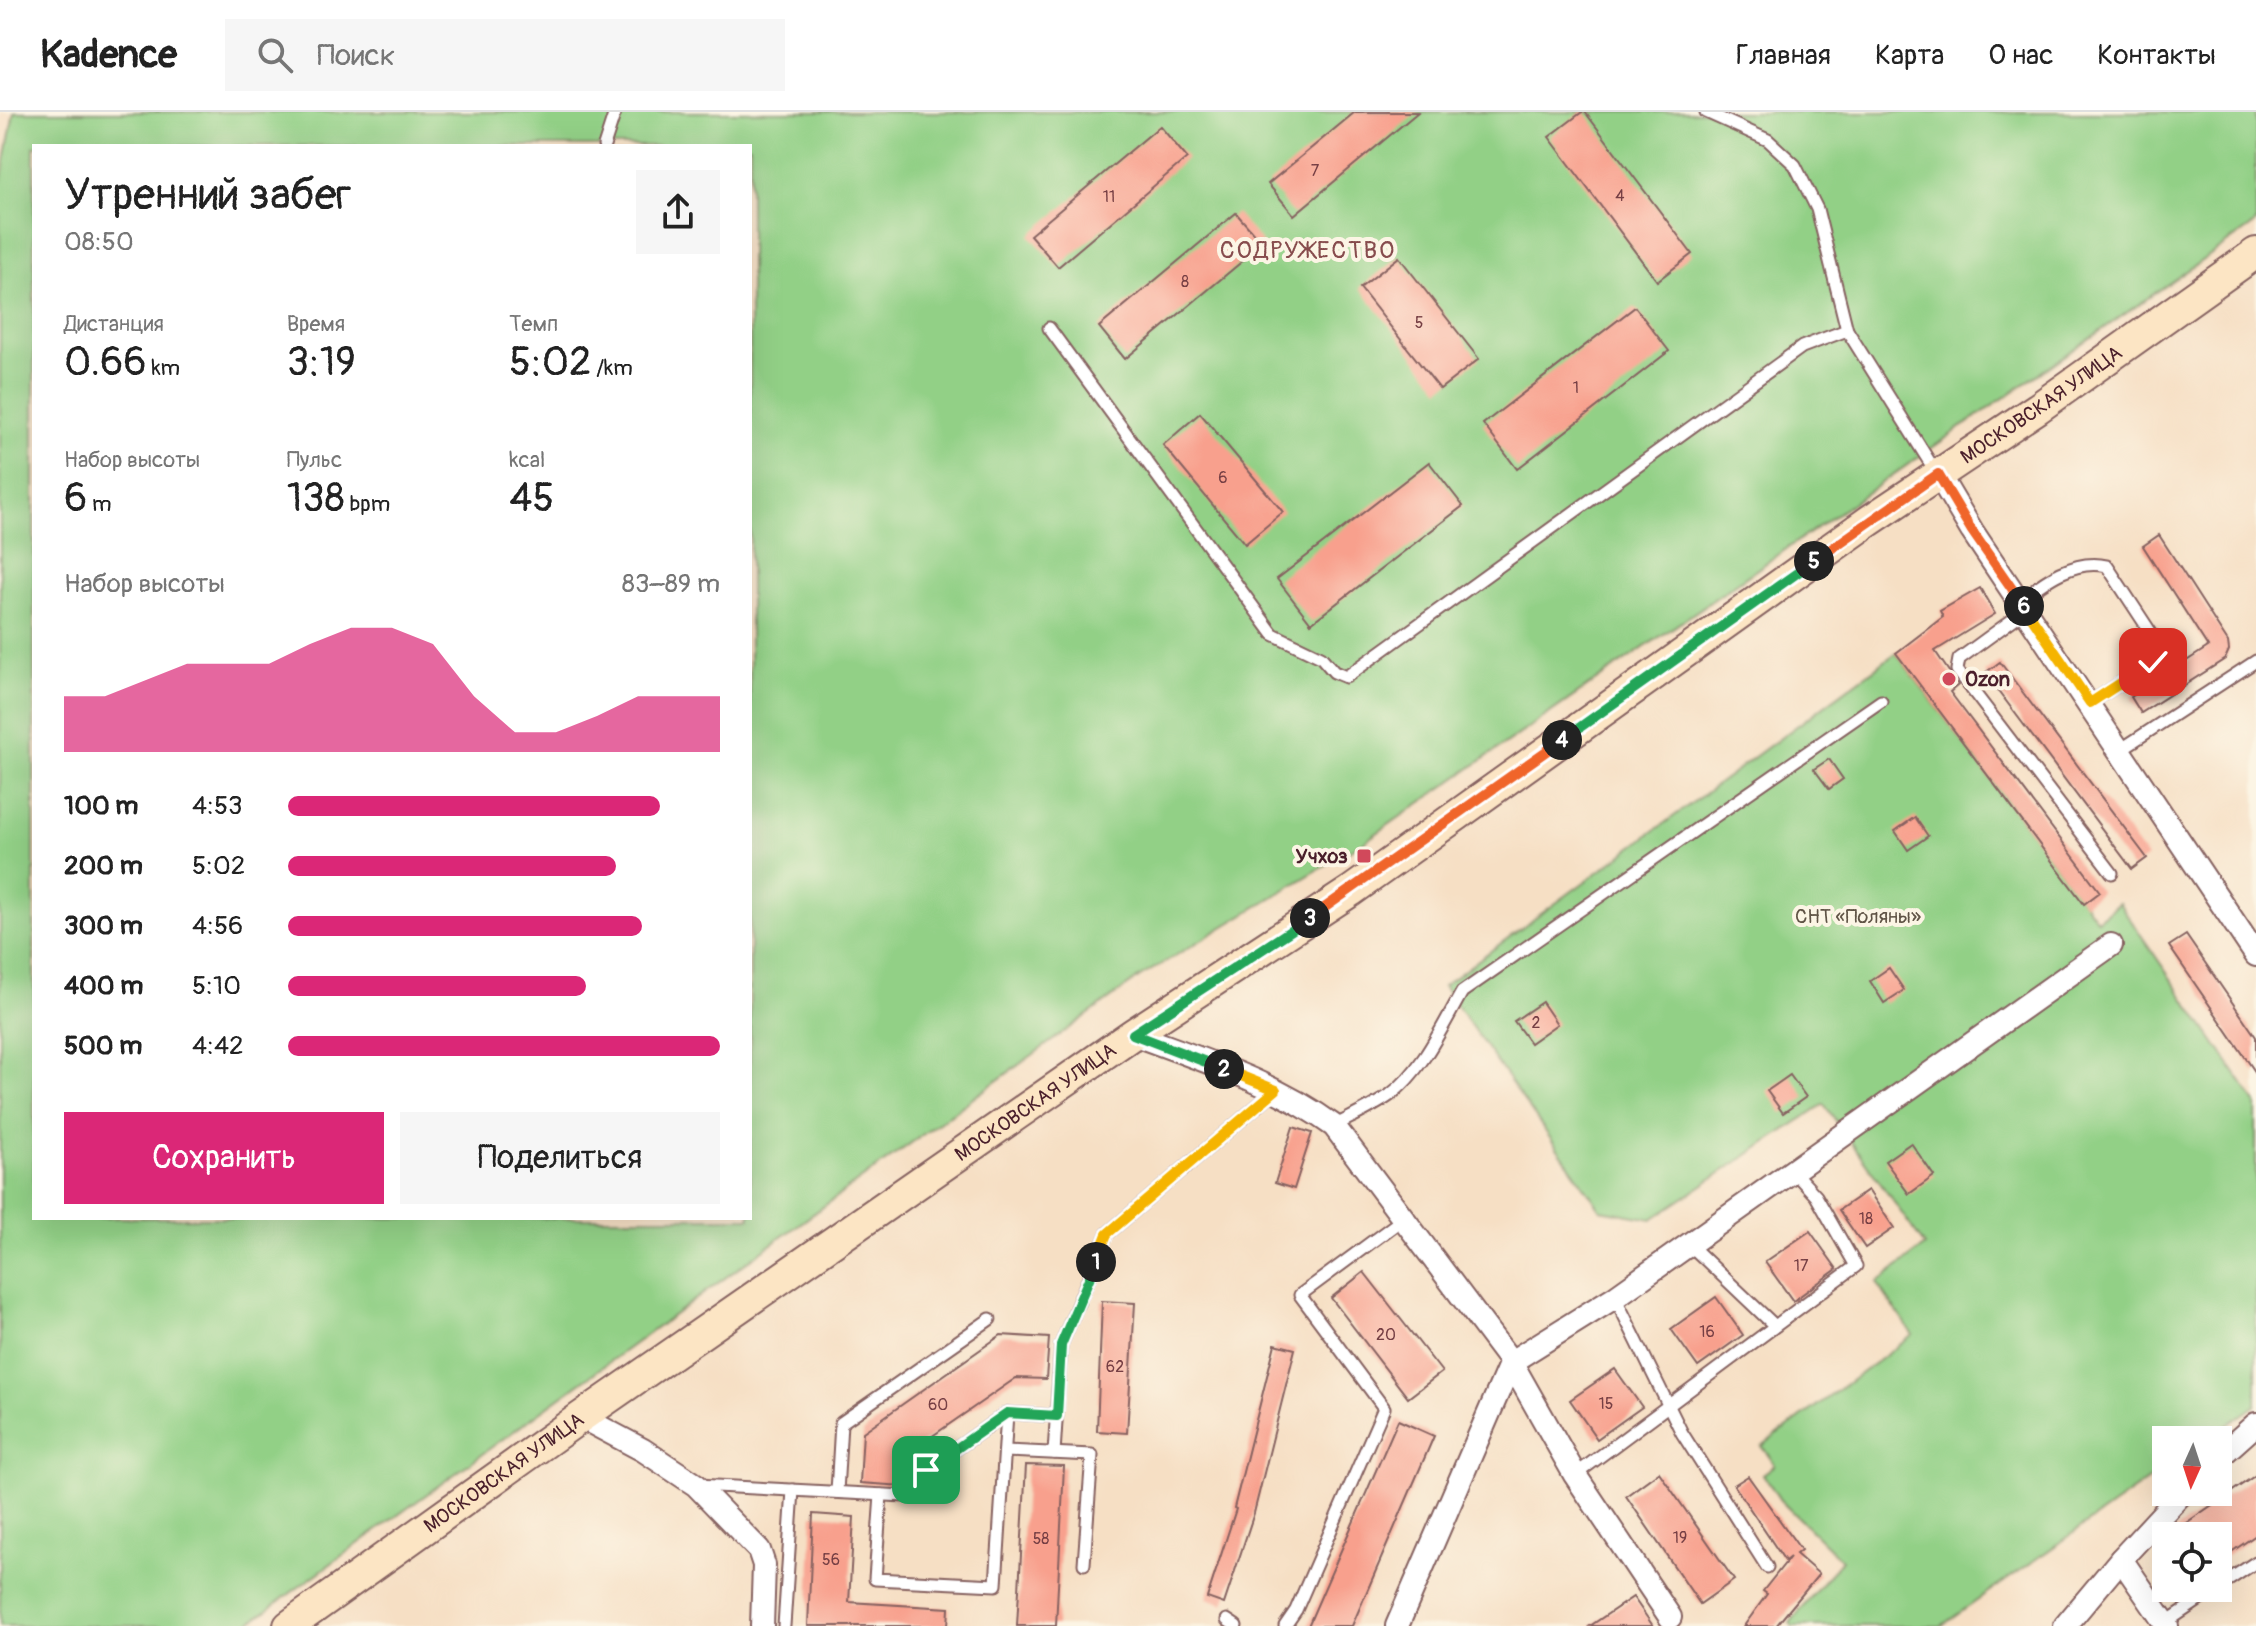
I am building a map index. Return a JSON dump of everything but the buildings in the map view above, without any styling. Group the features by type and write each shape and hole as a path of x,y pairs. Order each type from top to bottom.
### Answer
{"main road":[{"name":"МОСКОВСКАЯ УЛИЦА","path":"289,1626 581,1417 1133,1034 1351,891 1938,474 2255,258"}],"street":[{"path":"1938,474 1972,531 2256,955"},
{"path":"1397,1626 1511,1362 1615,1297 2111,945"},
{"path":"1133,1034 1276,1090 1307,1106 1334,1126 1511,1362 1575,1475 1670,1617"},
{"path":"581,1417 633,1444 696,1485 759,1550 764,1565 762,1626"},
{"path":"2232,1445 2256,1424"},
{"path":"2065,1626 2170,1506"},
{"path":"2121,1559 2166,1625"}],"lane":[{"path":"605,144 615,112"},
{"path":"1706,112 1768,140 1795,165 1817,209 1847,330 1938,474"},
{"path":"1049,328 1273,634 1321,657 1334,672 1346,677 1802,347 1847,330"},
{"path":"2090,703 2153,662 2159,653 2157,642 2107,566 2092,562 2079,564 2038,585 2023,605 1959,659 1957,670 2112,873"},
{"path":"2120,750 2256,661"},
{"path":"1334,1126 1389,1096 1403,1083 1433,1042 1462,992 1881,701"},
{"path":"1054,1453 1061,1345 1107,1234 1276,1090"},
{"path":"1575,1475 1856,1266 1816,1196 1793,1171"},
{"path":"1285,1626 1296,1610 1384,1408 1300,1295 1404,1218"},
{"path":"1689,1244 1775,1326"},
{"path":"1615,1297 1682,1433 1767,1567"},
{"path":"837,1492 841,1423 990,1319"},
{"path":"696,1485 924,1497 926,1470 1007,1413 1057,1416"},
{"path":"881,1495 875,1579 996,1585 1007,1413"},
{"path":"1005,1451 1092,1455 1084,1564"},
{"path":"784,1626 793,1490"},
{"path":"2232,1578 2256,1562"},
{"path":"2166,1625 2198,1602"}],"green space":[{"path":"14,112 2256,112 2256,223 1364,842 1140,977 245,1626 0,1626 0,188"},
{"name":"СНТ «Поляны»","path":"1896,653 2097,920 2119,903 2256,1103 2256,1405 2226,1426 2152,1426 2152,1478 1941,1626 1793,1626 1790,1623 1841,1560 1780,1500 1763,1474 1775,1465 1762,1446 1913,1335 1877,1283 1925,1246 1824,1104 1652,1219 1601,1210 1443,986"}],"place":[{"name":"Ozon","path":"1949,679"},
{"name":"Учхоз","path":"1364,856"}],"district":[{"name":"СОДРУЖЕСТВО","path":"1308,250"}],"route":[{"path":"926,1470 1007,1413 1057,1416 1061,1345 1107,1234 1276,1090 1133,1034 1351,891 1938,474 1972,531 2090,703 2153,662"}]}
